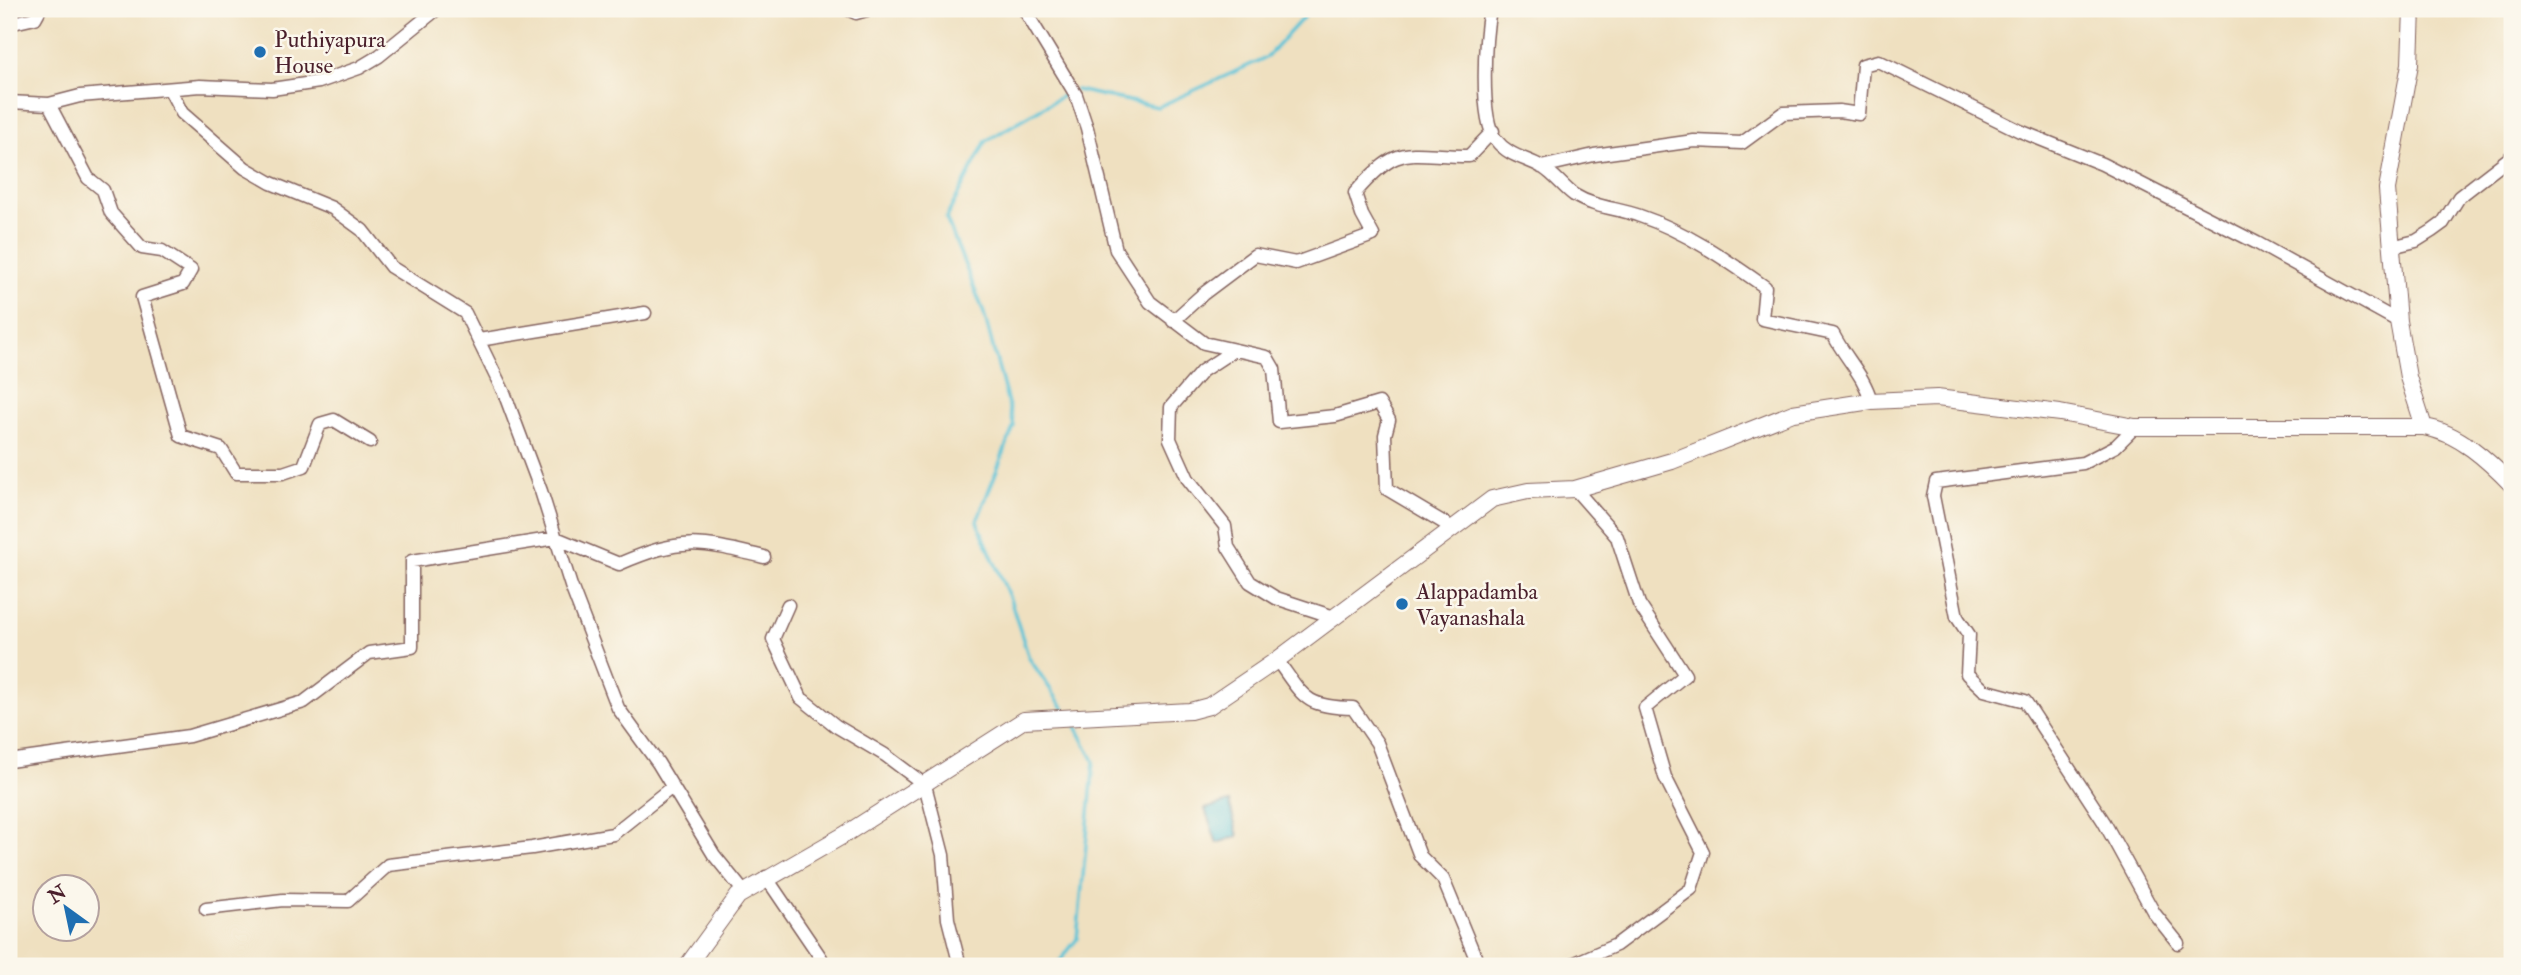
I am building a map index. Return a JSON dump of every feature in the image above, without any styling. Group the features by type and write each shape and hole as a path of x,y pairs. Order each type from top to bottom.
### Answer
{"street":[{"path":"9,24 35,18 40,9"},
{"path":"9,102 49,104 80,96 200,86 272,89 319,82 359,68 379,56 437,9"},
{"path":"847,9 856,13 870,9"},
{"path":"1024,9 1076,95 1087,128 1115,250 1150,302 1204,343 1267,358 1274,369 1279,422 1335,416 1379,403 1389,420 1385,435 1387,489 1451,527"},
{"path":"1490,9 1484,44 1488,110 1495,139 1522,160 1541,167 1575,195 1611,210 1639,215 1734,263 1765,287 1762,319 1833,334 1844,357 1856,369 1871,401"},
{"path":"2412,9 2410,64 2387,189 2398,321 2408,377 2424,426"},
{"path":"1541,167 1594,155 1694,141 1742,143 1783,113 1839,111 1859,114 1863,65 1878,61 2020,131 2114,170 2257,243 2398,321"},
{"path":"170,89 182,113 245,168 271,183 332,208 355,224 391,267 465,313 505,395 618,708 714,855 744,892"},
{"path":"49,104 88,178 103,190 111,213 142,248 162,251 191,270 183,284 142,297 181,436 221,449 236,473 283,473 304,466 320,424 334,420 370,442"},
{"path":"1173,321 1203,293 1255,256 1296,263 1373,235 1362,215 1355,193 1375,171 1399,153 1469,156 1493,131"},
{"path":"2391,247 2416,241 2443,223 2459,197 2512,156"},
{"path":"479,340 645,313"},
{"path":"1234,350 1202,371 1171,407 1170,439 1188,479 1225,526 1228,547 1250,582 1276,598 1334,617"},
{"path":"687,966 738,896 766,877 844,835 1024,720 1190,711 1209,706 1277,660 1451,527 1492,499 1528,491 1575,489 1672,461 1793,413 1871,401 1937,398 2060,413 2135,427 2424,426 2454,438 2490,463 2512,485"},
{"path":"2135,427 2116,446 2083,463 1936,482 1933,496 1956,617 1969,635 1967,674 1984,690 2025,701 2104,822 2154,913 2178,943"},
{"path":"1568,966 1616,944 1691,889 1703,852 1665,777 1645,708 1685,675 1639,604 1617,537 1575,489"},
{"path":"9,761 189,736 304,702 369,653 412,648 412,561 556,538 619,564 683,542 715,545 764,557"},
{"path":"788,605 773,639 801,698 836,726 885,755 925,785 943,855 948,919 960,966"},
{"path":"1277,660 1307,701 1325,708 1353,708 1377,743 1420,856 1443,879 1479,966"},
{"path":"206,909 283,900 348,901 388,865 532,848 612,834 672,787"},
{"path":"766,877 821,958 821,966"}],"water":[{"path":"1229,802 1238,836 1217,843 1205,809"}],"waterway":[{"path":"1076,90 1158,107 1267,57 1311,9"},
{"path":"1064,709 1029,658 1010,599 977,521 1014,426 983,310 946,218 986,141 1069,92"},
{"path":"1056,966 1077,939 1094,761 1076,726"}],"place":[{"name":"Puthiyapura House","path":"260,52"},
{"name":"Alappadamba Vayanashala","path":"1402,604"}]}
